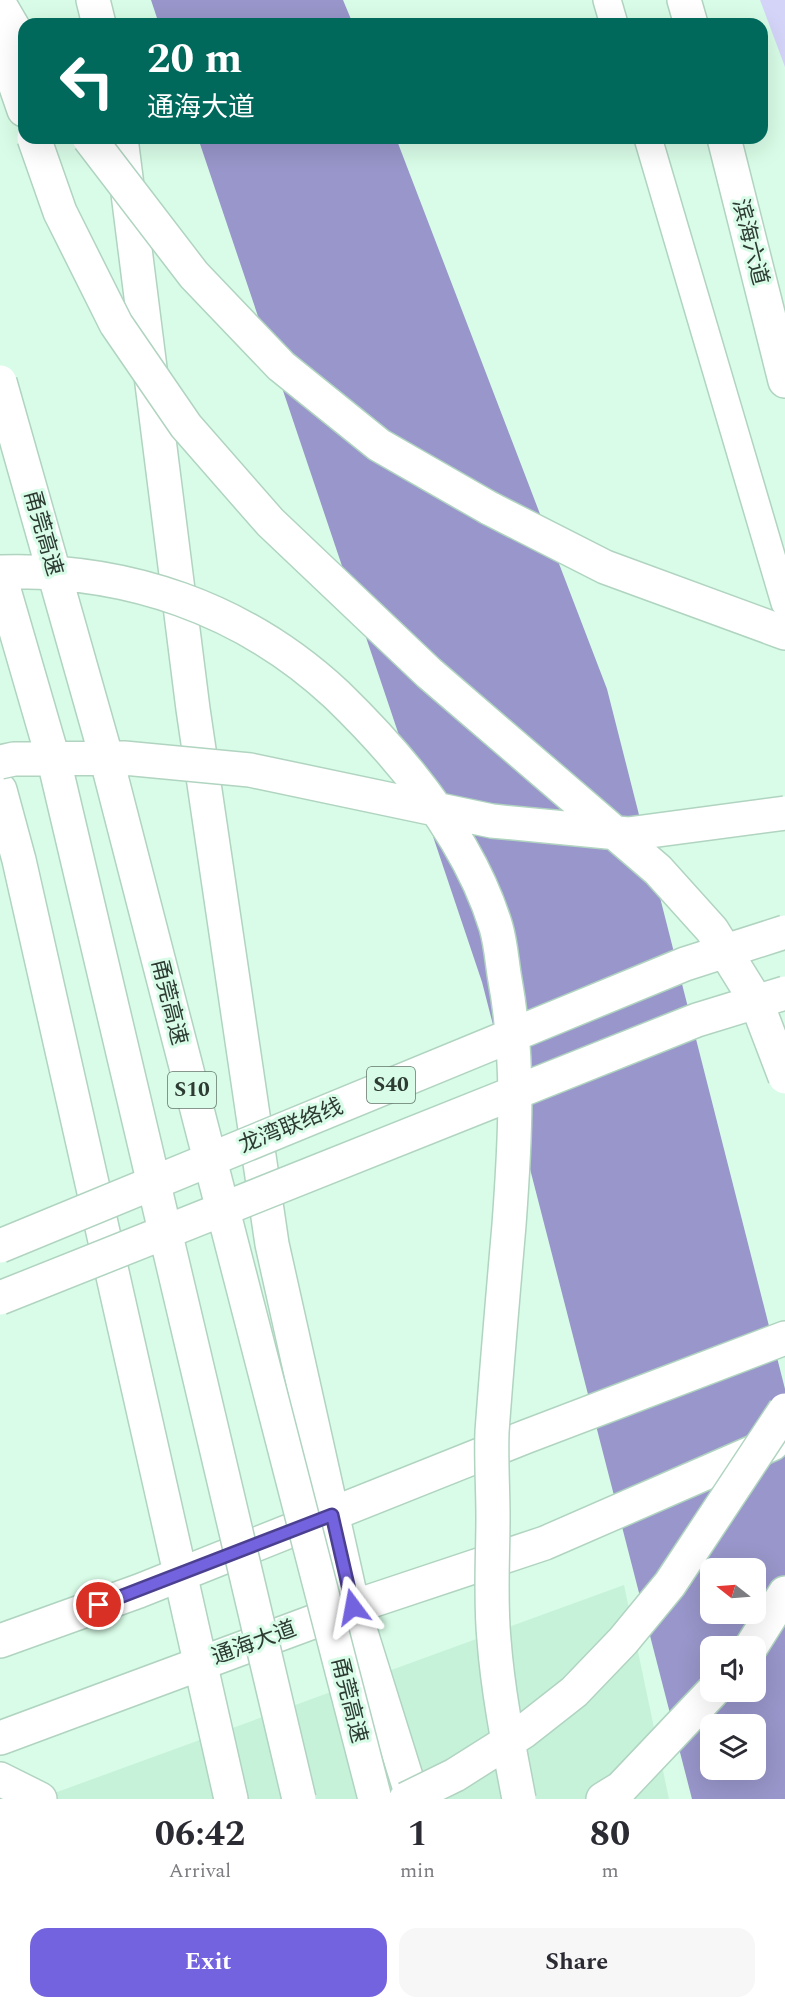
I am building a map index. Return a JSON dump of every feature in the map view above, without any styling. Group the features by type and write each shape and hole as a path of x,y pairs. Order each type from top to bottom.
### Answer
{"main road":[{"path":"93,0 98,18"},
{"path":"684,0 689,18"},
{"path":"0,5 18,36"},
{"path":"0,41 18,93"},
{"path":"36,144 60,212 116,324 186,426 270,522 421,665 658,870 712,930 756,1002 785,1077"},
{"path":"94,144 194,275 281,366 379,445 489,508 605,567 785,633"},
{"name":"滨海六道","path":"726,144 785,381"},
{"path":"122,145 193,709 272,1244 353,1607 413,1799"},
{"name":"甬莞高速","path":"0,382 104,749 375,1799"},
{"path":"0,574 29,571 110,579 177,597 244,627 313,673 374,730 429,798 473,868 496,928 509,1001 514,1060 516,1135 492,1449 494,1639 519,1799"},
{"name":"S10","path":"0,574 56,769 299,1799"},
{"path":"0,762 14,759 124,758 250,770 492,821 628,834 785,813"},
{"path":"0,790 22,872 231,1799"},
{"name":"龙湾联络线","path":"0,1246 685,964 785,932"},
{"name":"S40","path":"0,1298 697,1020 785,993"},
{"path":"0,1641 181,1574 525,1437 785,1338"},
{"path":"405,1799 455,1775 523,1732 574,1692 623,1641 670,1584 785,1410"},
{"name":"通海大道","path":"0,1738 353,1607 545,1543 785,1438"},
{"path":"758,1636 785,1593"},
{"path":"603,1799 621,1788 703,1702"},
{"path":"0,1779 40,1799"}],"street":[{"path":"607,0 612,18"},
{"path":"650,144 785,603"}],"shaded area":[{"path":"151,0 343,0 350,18 157,18"},
{"path":"760,0 785,0 785,67 768,18"},
{"path":"200,144 398,144 607,689 785,1389 785,1799 692,1799 482,982"},
{"path":"624,1585 669,1799 38,1799"}],"route":[{"path":"99,1605 332,1515 353,1607"}]}
